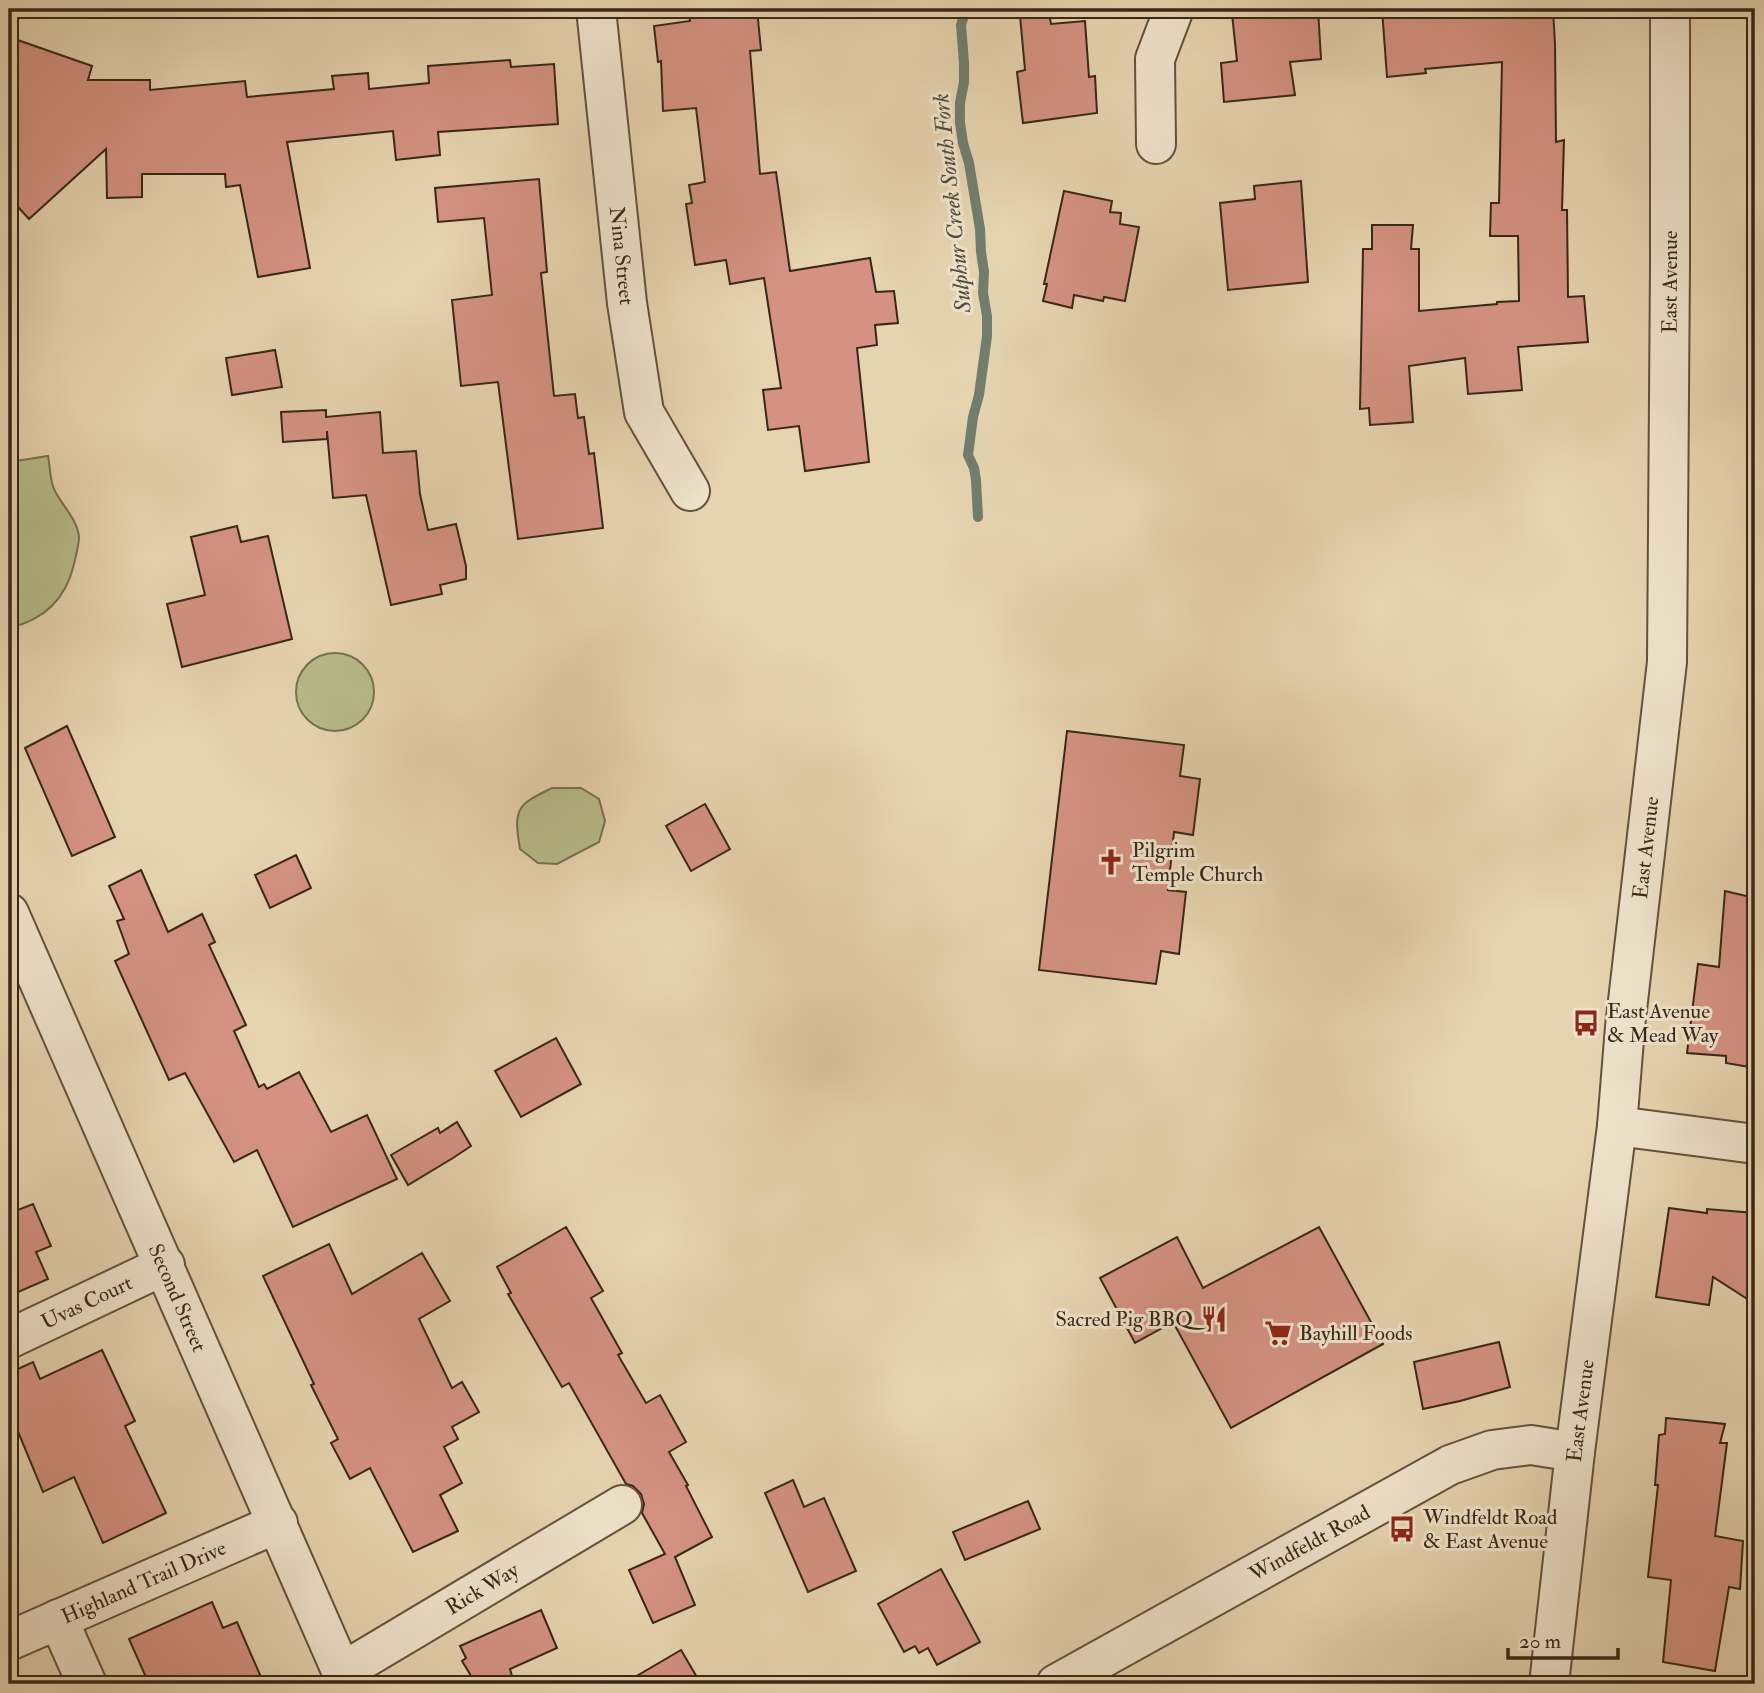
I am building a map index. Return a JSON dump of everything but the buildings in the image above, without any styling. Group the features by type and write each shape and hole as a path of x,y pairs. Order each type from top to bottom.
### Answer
{"street":[{"name":"Nina Street","path":"596,9 627,303 644,412 690,491"},
{"path":"1156,144 1155,59 1174,9"},
{"name":"East Avenue","path":"1549,1684 1616,1126 1667,662 1671,265 1670,9"},
{"name":"Second Street","path":"9,912 345,1678"},
{"path":"1616,1126 1755,1144"},
{"name":"Uvas Court","path":"9,1339 164,1265"},
{"name":"Windfeldt Road","path":"1056,1684 1450,1465 1492,1450 1531,1445 1576,1452"},
{"name":"Rick Way","path":"345,1678 622,1505"},
{"name":"Highland Trail Drive","path":"9,1641 278,1524"},
{"path":"58,1619 87,1684"}],"green space":[{"path":"48,456 54,489 78,530 76,554 65,588 52,606 33,620 9,628 9,462"},
{"path":"335,653 350,656 367,670 374,692 371,707 357,724 335,731 320,728 303,714 296,692 299,677 313,660"},
{"path":"552,788 581,788 599,799 605,821 599,842 557,864 538,863 520,849 518,816 531,799"}],"waterway":[{"name":"Sulphur Creek South Fork","path":"966,9 961,25 964,82 960,123 980,229 983,293 987,316 979,395 968,455 976,480 978,517"}],"place":[{"name":"Pilgrim Temple Church","path":"1111,862"},
{"name":"East Avenue & Mead Way","path":"1586,1023"},
{"name":"Sacred Pig BBQ","path":"1214,1319"},
{"name":"Bayhill Foods","path":"1278,1333"},
{"name":"Windfeldt Road & East Avenue","path":"1402,1529"}]}
